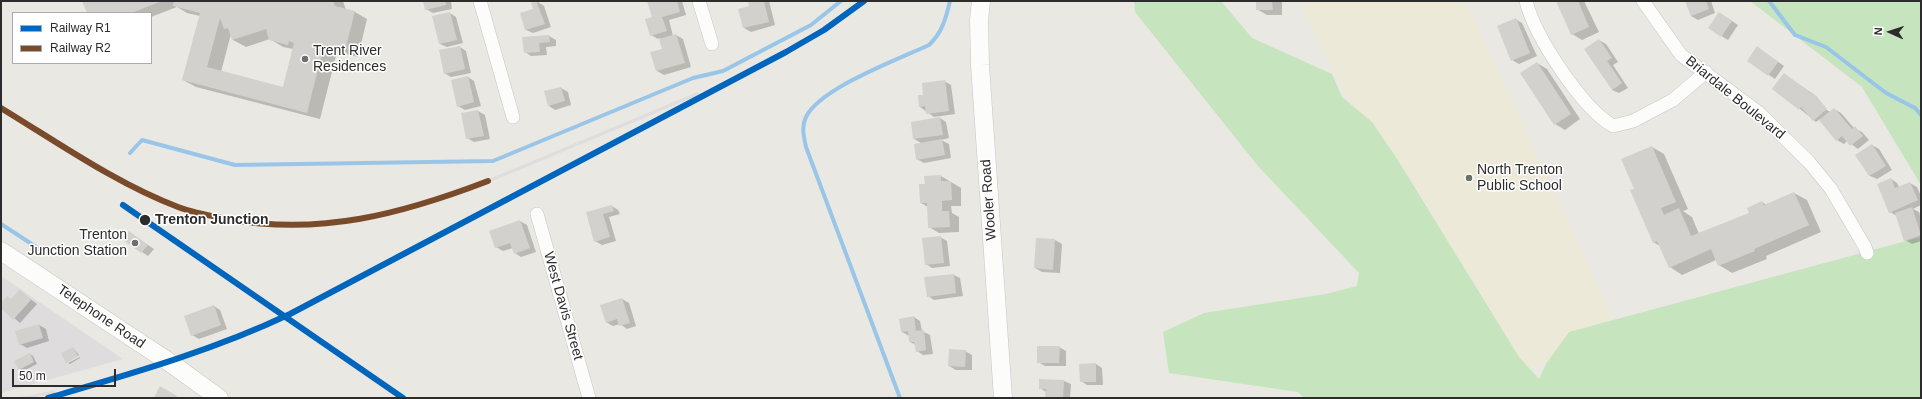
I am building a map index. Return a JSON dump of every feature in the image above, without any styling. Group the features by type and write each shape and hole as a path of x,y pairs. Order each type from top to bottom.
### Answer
{"street":[{"path":"480,1 513,117"},
{"path":"699,1 712,44"},
{"name":"Wooler Road","path":"981,1 979,20 980,65 1003,398"},
{"path":"1526,1 1537,28 1558,65 1594,112 1613,126 1633,121 1673,100 1706,72"},
{"name":"Briardale Boulevard","path":"1643,1 1681,55 1706,72 1758,112 1809,162 1831,189 1867,253"},
{"name":"West Davis Street","path":"536,214 588,398"},
{"name":"Telephone Road","path":"1,251 169,362 219,398"}],"shaded area":[{"name":"North Trenton Public School","path":"1298,1 1466,1 1621,336 1493,379"},
{"path":"1,276 123,359 1,393"}],"green space":[{"path":"1134,1 1221,1 1252,38 1332,74 1342,97 1372,122 1399,162 1519,357 1539,379 1546,364 1569,332 1921,237 1921,398 1304,398 1298,392 1169,373 1163,332 1204,313 1326,294 1357,286 1359,273 1258,166 1135,12"},
{"path":"1750,1 1921,1 1921,185 1862,87"}],"building":[{"path":"82,1 162,1 134,12 87,12"},
{"path":"174,1 333,1 335,6 355,11 345,51 324,45 307,113 182,80 200,13 173,6","holes":["220,18 224,29 228,28 232,40 266,29 269,40 288,45 289,41 294,43 283,87 207,67"]},
{"path":"423,1 445,1 446,5 425,10"},
{"path":"536,1 545,24 525,30 520,13 533,9 531,3"},
{"path":"647,1 677,1 680,12 662,17 667,31 650,36 645,19 652,17"},
{"path":"748,1 764,1 769,22 743,28 738,9 749,6"},
{"path":"1256,1 1272,1 1273,10 1256,10"},
{"path":"1556,1 1578,1 1589,27 1571,35"},
{"path":"1685,1 1706,1 1709,9 1691,16"},
{"path":"450,12 457,40 439,44 432,16"},
{"path":"1719,12 1732,21 1721,37 1708,28"},
{"path":"1516,18 1530,53 1511,61 1497,26"},
{"path":"676,34 685,63 656,71 650,52 662,49 659,39"},
{"path":"549,35 550,42 539,43 540,52 524,53 522,37"},
{"path":"1599,39 1612,58 1607,61 1622,83 1612,90 1584,49"},
{"path":"460,46 465,69 444,74 439,50"},
{"path":"1757,46 1778,62 1768,76 1747,61"},
{"path":"1537,62 1571,114 1554,125 1520,73"},
{"path":"1784,73 1812,94 1813,93 1827,109 1813,121 1801,107 1799,110 1772,89"},
{"path":"468,76 474,102 457,107 451,80"},
{"path":"945,80 949,111 926,114 925,106 919,107 918,95 923,95 922,83"},
{"path":"561,87 565,101 548,106 544,91"},
{"path":"1834,108 1852,129 1855,126 1863,136 1850,146 1842,136 1836,141 1819,120"},
{"path":"478,110 484,136 466,139 461,113"},
{"path":"940,117 943,135 913,139 911,122"},
{"path":"942,139 945,155 916,160 914,144"},
{"path":"1872,144 1886,166 1869,176 1855,155"},
{"path":"1652,146 1676,202 1661,208 1664,215 1679,208 1691,236 1749,213 1747,208 1762,201 1764,205 1794,192 1809,225 1754,249 1755,251 1718,266 1711,249 1669,268 1657,241 1653,243 1630,190 1634,189 1621,159"},
{"path":"941,175 941,181 951,181 952,200 942,201 942,211 949,211 950,227 928,228 927,203 920,203 919,184 925,184 924,176"},
{"path":"1891,178 1895,188 1910,182 1918,200 1889,213 1877,184"},
{"path":"612,205 614,211 603,214 610,237 594,242 586,212"},
{"path":"1912,207 1921,235 1904,241 1895,213"},
{"path":"520,220 530,248 514,254 510,243 495,248 489,231"},
{"name":"Trenton Junction Station","path":"129,231 148,245 141,253 123,240"},
{"path":"941,236 944,263 925,265 922,238"},
{"path":"1036,238 1055,239 1053,270 1034,268"},
{"path":"954,274 956,293 927,297 924,277"},
{"path":"20,289 31,300 13,320 1,308 1,303 7,296 11,299"},
{"path":"622,298 630,323 619,326 617,319 606,323 600,305"},
{"path":"214,305 221,325 191,336 184,316"},
{"path":"914,316 916,331 924,330 926,350 916,352 914,342 909,342 908,331 901,332 899,319"},
{"path":"39,324 43,338 19,345 15,331"},
{"path":"1037,346 1060,346 1059,363 1037,363"},
{"path":"73,347 78,356 66,363 61,353"},
{"path":"949,349 966,350 965,367 948,366"},
{"path":"30,353 34,362 19,370 14,361"},
{"path":"1096,363 1096,382 1080,382 1079,364"},
{"path":"1039,379 1064,380 1063,398 1045,398 1046,389 1039,389"},
{"path":"160,386 177,396 176,398 154,398"}],"waterway":[{"path":"130,153 142,140 235,165 493,161 693,78 723,71 811,25 841,1"},
{"path":"900,398 806,147 803,132 804,121 814,106 827,95 843,85 881,66 929,45 940,30 950,1"},
{"path":"1769,1 1795,35 1826,47 1886,93 1915,108 1921,115"},
{"path":"1,224 44,252"}],"railway":[{"path":"48,398 140,371 201,351 290,314 786,52 824,30 864,1"},
{"path":"1,108 110,174 178,207 197,213 229,219 272,224 313,224 354,220 394,211 473,187 697,94"},
{"path":"23,398 54,392"}],"rail line":[{"name":"R1","path":"48,398 140,371 201,351 290,314 786,52 824,30 864,1"},
{"name":"R2","path":"1,108 88,162 132,187 184,209 228,219 262,224 295,225 360,219 424,203 488,181"},
{"name":"R1","path":"123,205 403,398"}],"place":[{"name":"Trent River Residences","path":"305,59"},
{"name":"North Trenton Public School","path":"1469,178"},
{"name":"Trenton Junction","path":"145,220"},
{"name":"Trenton Junction Station","path":"135,243"}]}
